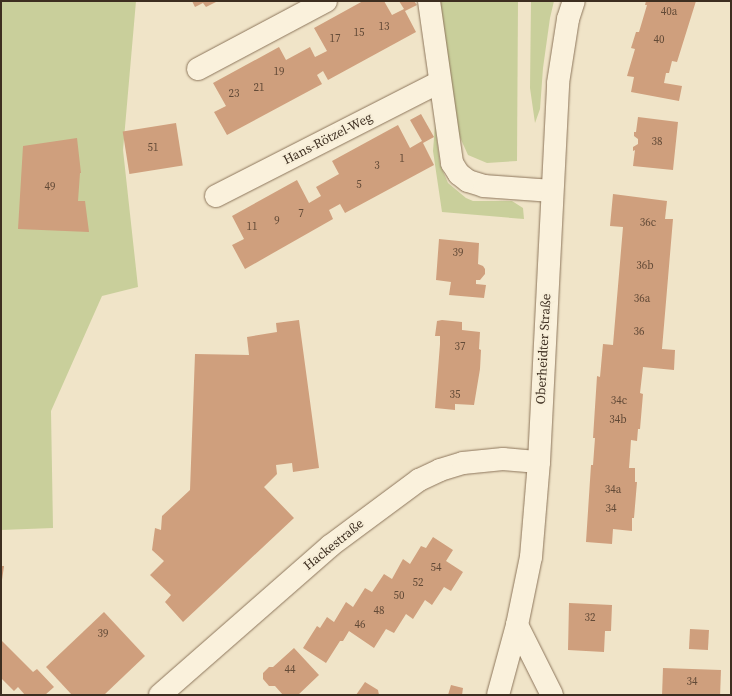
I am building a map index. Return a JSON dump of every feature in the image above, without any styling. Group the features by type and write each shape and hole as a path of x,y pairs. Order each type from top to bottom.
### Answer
{"street":[{"path":"198,69 326,1"},
{"path":"428,1 452,162 459,174 468,181 484,186 552,191"},
{"name":"Oberheidter Straße","path":"498,695 517,625 531,557 539,462 558,83 568,19 574,1"},
{"name":"Hans-Rötzel-Weg","path":"216,196 440,82"},
{"name":"Hackestraße","path":"160,695 330,546 419,480 440,470 463,463 503,460 539,462"},
{"path":"517,625 552,695"}],"green space":[{"path":"1,1 136,1 123,150 138,287 102,296 51,411 53,528 1,530"},
{"path":"440,1 518,1 517,161 487,163 468,155 458,133"},
{"path":"531,1 554,1 543,68 540,109 535,123 530,88"},
{"path":"435,125 440,164 448,183 466,198 473,201 512,201 523,208 524,219 442,212 433,151"}],"building":[{"path":"192,1 218,1 206,7 203,3 195,7"},
{"path":"363,1 384,1 392,15 404,9 399,1 414,1 417,5 405,11 416,32 328,80 323,71 317,75 322,84 227,135 214,112 226,106 213,83 279,47 286,60 310,47 315,57 327,51 314,28"},
{"path":"646,1 696,1 677,62 672,61 669,73 666,73 664,83 682,86 679,101 631,92 634,77 627,76 635,49 631,48 636,32 639,32 647,5 645,5"},
{"path":"421,114 434,137 423,143 434,165 345,213 340,204 329,210 333,219 245,269 232,245 244,239 232,216 297,180 309,203 321,196 316,187 339,174 332,161 398,125 410,148 422,141 410,120"},
{"path":"638,117 678,122 673,170 633,166 635,150 633,151 633,147 638,144 638,139 634,136 634,132 636,132"},
{"path":"176,123 183,165 129,174 123,131"},
{"path":"77,138 81,173 78,201 85,201 89,232 18,229 23,146"},
{"path":"613,194 667,201 665,219 673,219 662,349 675,350 674,370 643,367 640,393 643,394 640,429 638,429 637,441 631,440 629,468 635,468 635,482 637,482 634,518 632,518 632,531 613,529 612,544 586,542 591,465 593,465 595,438 593,438 597,376 600,377 603,344 613,345 623,227 610,226"},
{"path":"439,239 479,243 478,264 483,266 485,269 485,274 480,280 476,280 476,284 486,285 484,298 449,295 451,282 436,280"},
{"path":"299,320 319,468 293,472 292,463 276,465 277,474 264,487 294,518 183,622 165,602 171,595 150,575 164,561 152,550 155,528 161,530 162,516 190,490 195,354 249,355 247,337 277,332 276,323"},
{"path":"437,321 462,322 462,330 480,332 480,369 474,405 455,404 455,410 435,408 440,336 435,336"},
{"path":"433,537 453,550 446,561 463,572 451,591 444,587 432,605 425,600 413,619 406,614 394,633 386,629 374,648 349,631 343,641 340,641 326,663 303,648 317,626 320,628 327,617 334,622 346,602 353,607 365,588 372,592 384,574 392,579 403,559 410,564 421,546 426,548"},
{"path":"1,566 4,566 2,580 1,580"},
{"path":"569,603 612,605 611,631 605,631 604,652 568,650"},
{"path":"104,612 145,656 104,695 72,695 46,667"},
{"path":"690,629 709,630 708,650 689,649"},
{"path":"1,640 33,672 37,669 54,687 45,695 25,695 18,687 14,691 1,678"},
{"path":"294,648 319,675 298,695 283,695 275,686 269,686 263,679 263,673 269,667 273,667"},
{"path":"663,668 721,670 720,695 662,695"},
{"path":"365,682 378,690 379,695 356,695"},
{"path":"451,685 463,688 462,695 448,695"}]}
